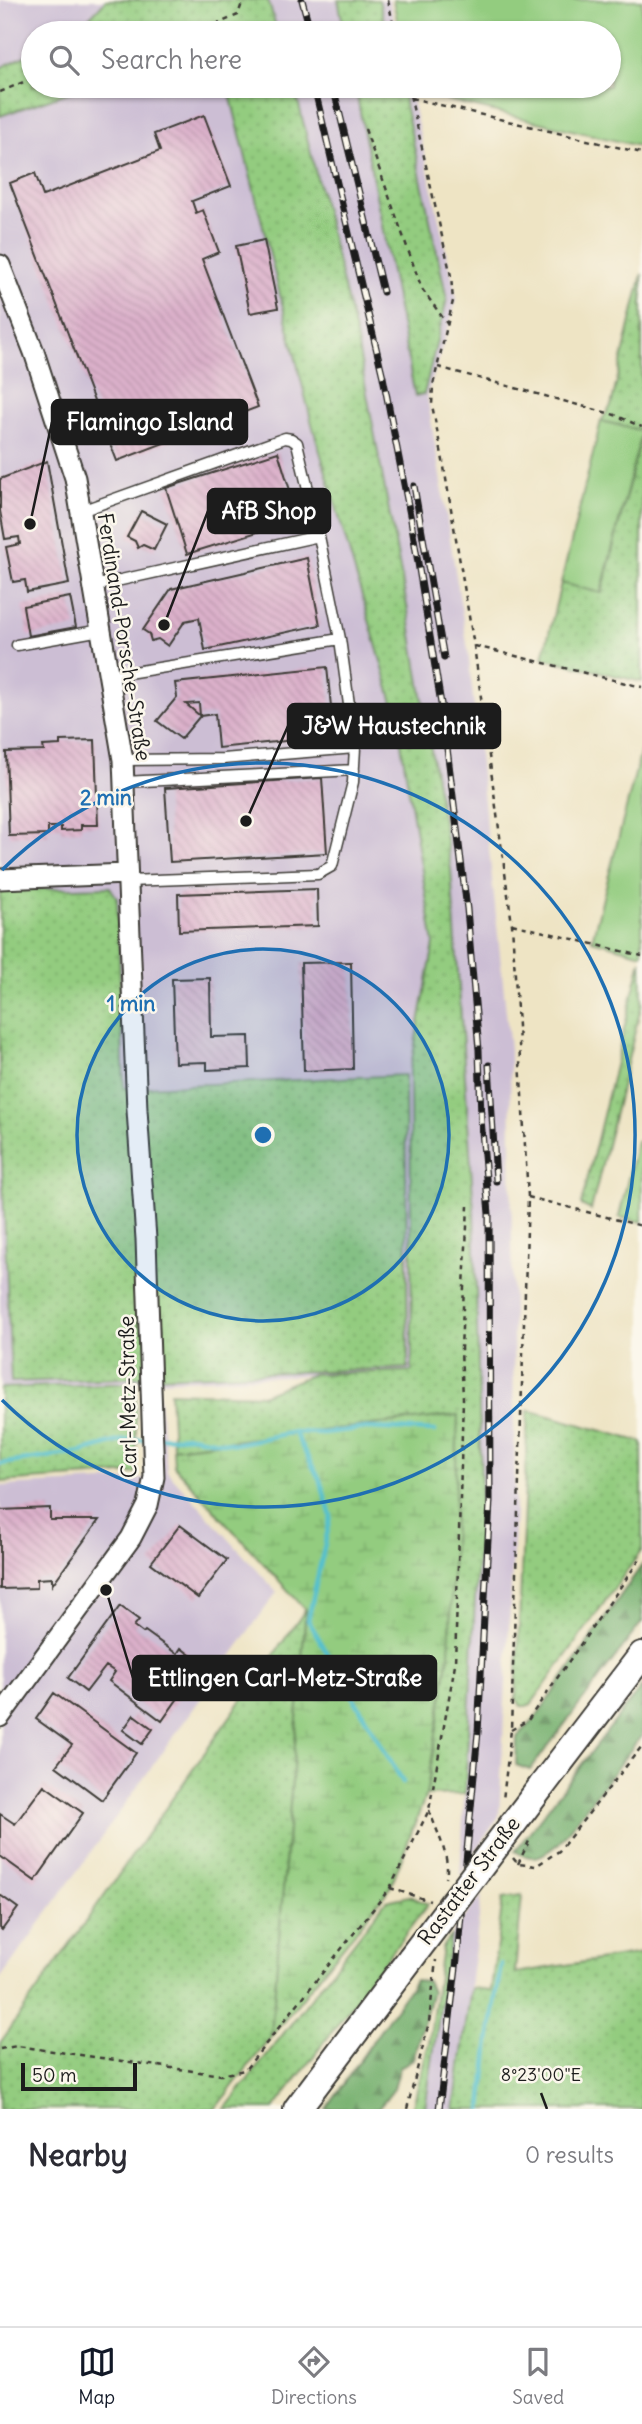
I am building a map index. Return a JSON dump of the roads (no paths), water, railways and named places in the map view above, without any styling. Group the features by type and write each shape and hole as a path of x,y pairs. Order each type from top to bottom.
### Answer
{"main road":[{"name":"Rastatter Straße","path":"296,2109 642,1655"}],"street":[{"name":"Ferdinand-Porsche-Straße","path":"0,265 34,352 75,478 123,760 137,1110 146,1239"},
{"path":"0,878 127,877"},
{"name":"Carl-Metz-Straße","path":"0,1717 142,1520 152,1492 154,1453 146,1239"}],"lane":[{"path":"81,511 285,438 296,443 340,639 355,748 354,770 332,866 326,871 318,874 127,877"},
{"path":"94,586 319,536"},
{"path":"17,645 101,629"},
{"path":"109,676 340,639"},
{"path":"123,760 222,759 355,748"},
{"path":"124,782 354,770"}],"waterway":[{"path":"158,1438 190,1436 235,1444 294,1432 323,1433 367,1428 435,1431"},
{"path":"294,1432 320,1480 331,1516 308,1620 403,1782"},
{"path":"0,1464 81,1452 119,1441 146,1439"},
{"path":"482,2109 501,1964"}],"railway":[{"path":"302,0 308,21"},
{"path":"317,98 383,377 411,520 443,716 467,909 489,1214 490,1501 478,1732 457,1959 439,2109"},
{"path":"336,98 383,292"},
{"path":"414,486 444,658"},
{"path":"489,1065 496,1181"}],"place":[{"name":"Flamingo Island","path":"30,524"},
{"name":"AfB Shop","path":"164,625"},
{"name":"J&W Haustechnik","path":"246,821"},
{"name":"Ettlingen Carl-Metz-Straße","path":"106,1590"}]}
